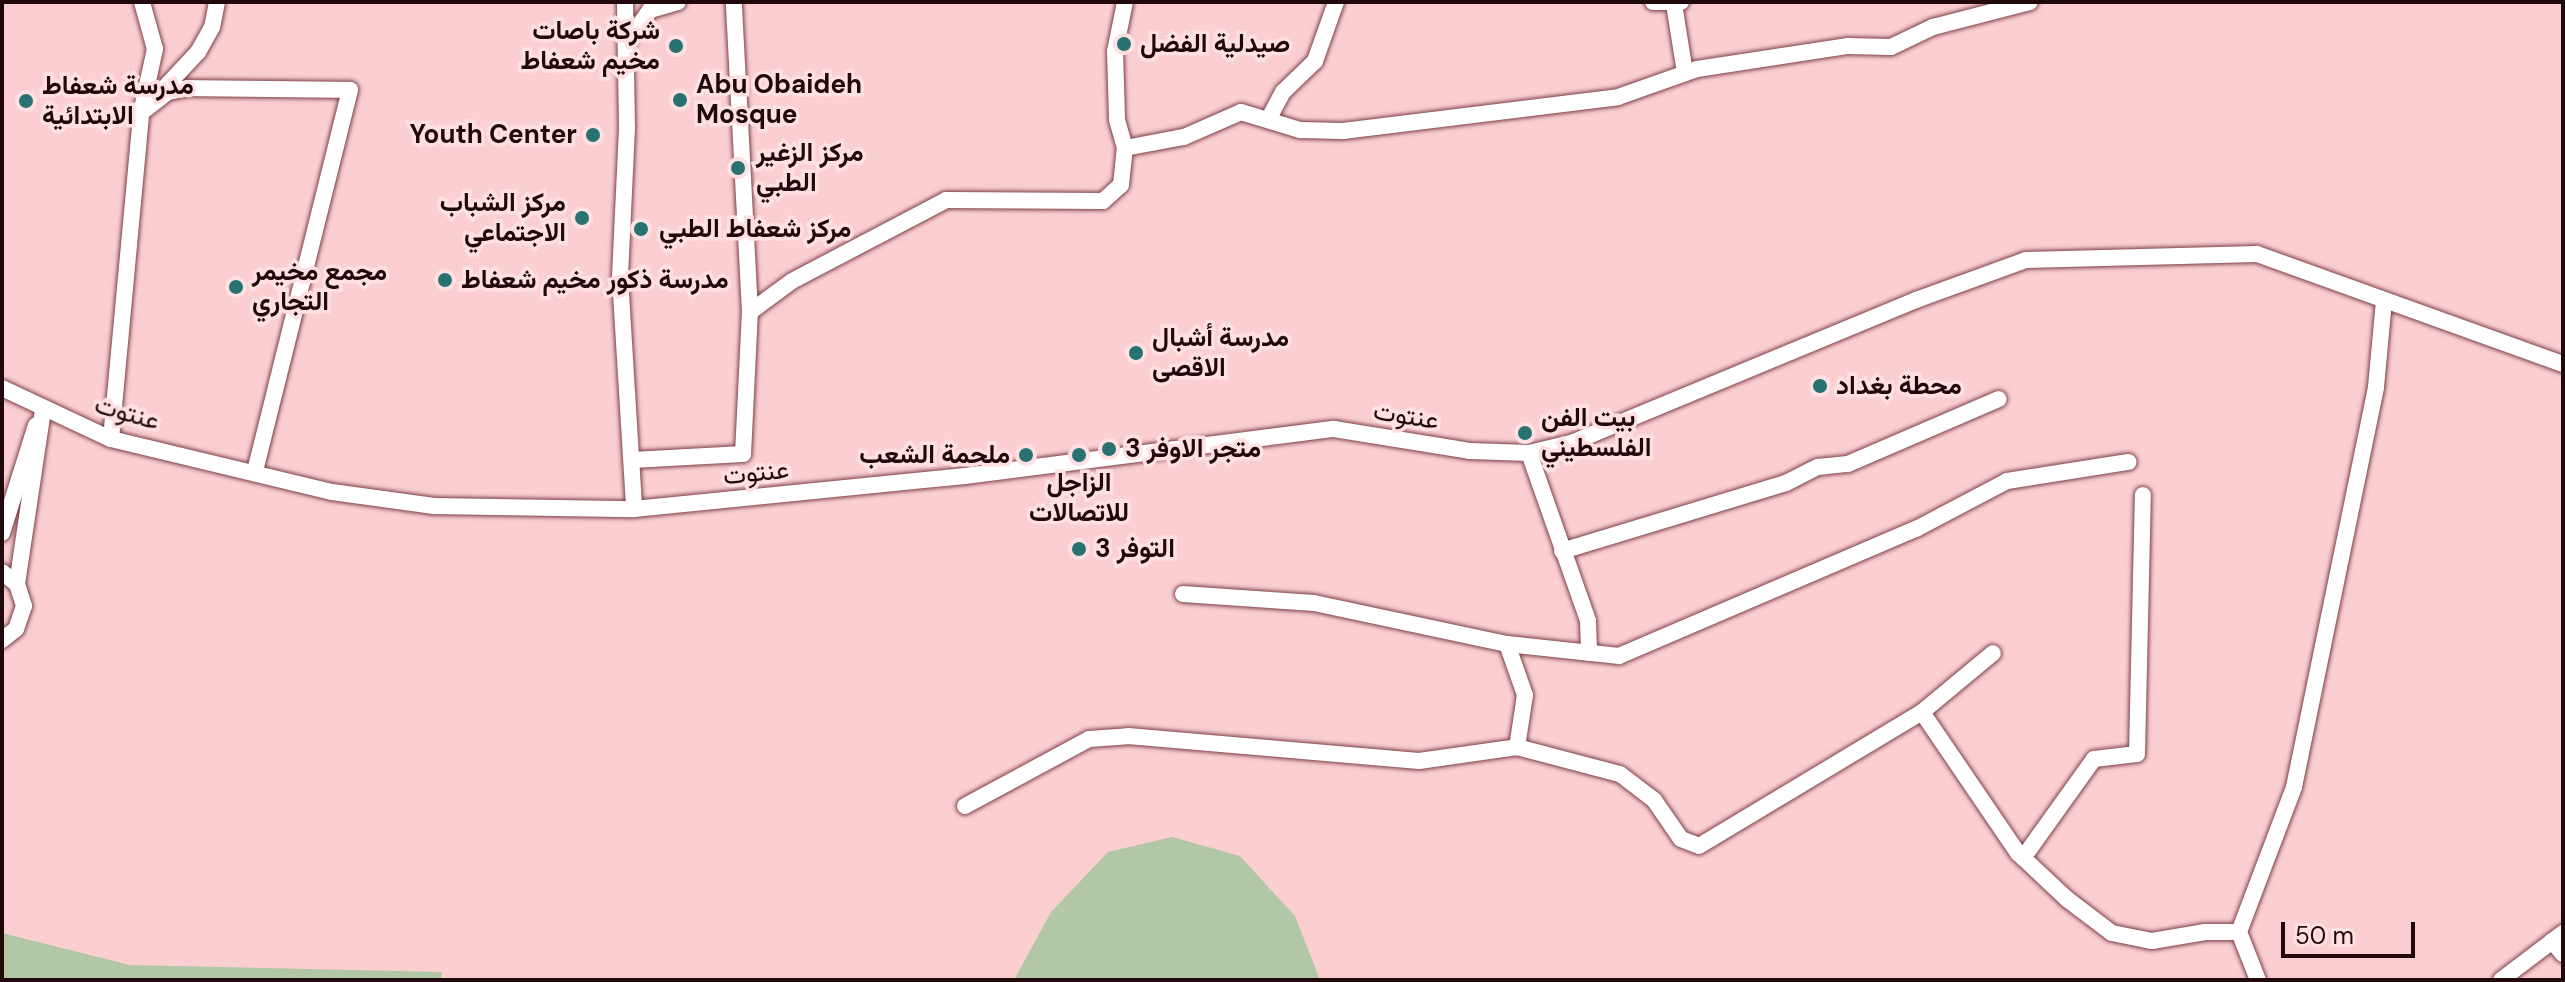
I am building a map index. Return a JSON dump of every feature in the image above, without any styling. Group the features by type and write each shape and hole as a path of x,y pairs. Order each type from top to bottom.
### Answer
{"street":[{"path":"111,439 141,113 155,49 142,2"},
{"path":"141,113 198,52 212,27 217,2"},
{"path":"626,44 650,10 678,2"},
{"path":"632,460 743,454 750,312 734,2"},
{"path":"750,312 792,281 946,200 1103,201 1121,185 1125,148 1117,120 1115,51 1125,2"},
{"path":"1268,120 1283,92 1315,61 1336,2"},
{"path":"1653,2 1676,3 1685,73"},
{"path":"1125,148 1184,137 1241,112 1300,130 1406,125 1516,106 1618,97 1685,73 1831,48 1891,47 1933,27 2030,2"},
{"path":"622,3 626,44 620,277 634,509"},
{"path":"141,113 168,92 188,88 350,90 255,471"},
{"name":"عنتوت","path":"2,388 111,439 255,471 332,492 434,506 634,509 965,476 1334,429 1470,451 1529,453 1571,443 1916,300 2026,260 2257,254 2563,364"},
{"path":"2258,980 2239,932 2294,787 2376,387 2384,300"},
{"path":"1562,551 1786,483 1818,467 1848,464 1999,399"},
{"path":"2,533 21,463 43,409"},
{"path":"2,640 16,629 24,612 17,584 43,409"},
{"path":"1529,453 1588,621 1589,653"},
{"path":"1183,594 1314,603 1507,644 1589,653 1637,652 1916,529 2007,481 2129,462"},
{"path":"2023,858 2094,759 2137,754 2143,495"},
{"path":"2,572 17,584"},
{"path":"1507,644 1525,695 1517,747"},
{"path":"965,806 1089,739 1128,736 1419,761 1517,747 1620,774 1654,800 1681,839 1699,846 1922,712 1993,653"},
{"path":"1922,712 2023,858 2112,933 2152,941 2239,932"},
{"path":"2501,980 2559,942"}],"green space":[{"path":"1172,837 1240,856 1295,916 1320,980 1014,980 1051,912 1108,852"},
{"path":"2,933 130,965 442,972 441,980 2,980"}],"place":[{"name":"صيدلية الفضل","path":"1124,44"},
{"name":"شركة باصات مخيم شعفاط","path":"676,46"},
{"name":"Abu Obaideh Mosque","path":"680,100"},
{"name":"مدرسة شعفاط الابتدائية","path":"26,101"},
{"name":"Youth Center","path":"593,135"},
{"name":"مركز الزغير الطبي","path":"738,168"},
{"name":"مركز الشباب الاجتماعي","path":"582,218"},
{"name":"مركز شعفاط الطبي","path":"641,229"},
{"name":"مدرسة ذكور مخيم شعفاط","path":"445,280"},
{"name":"مجمع مخيمر التجاري","path":"236,287"},
{"name":"مدرسة أشبال الاقصى","path":"1136,353"},
{"name":"محطة بغداد","path":"1820,386"},
{"name":"بيت الفن الفلسطيني","path":"1525,433"},
{"name":"متجر الاوفر 3","path":"1109,449"},
{"name":"ملحمة الشعب","path":"1026,455"},
{"name":"الزاجل للاتصالات","path":"1079,455"},
{"name":"التوفر 3","path":"1079,549"}]}
